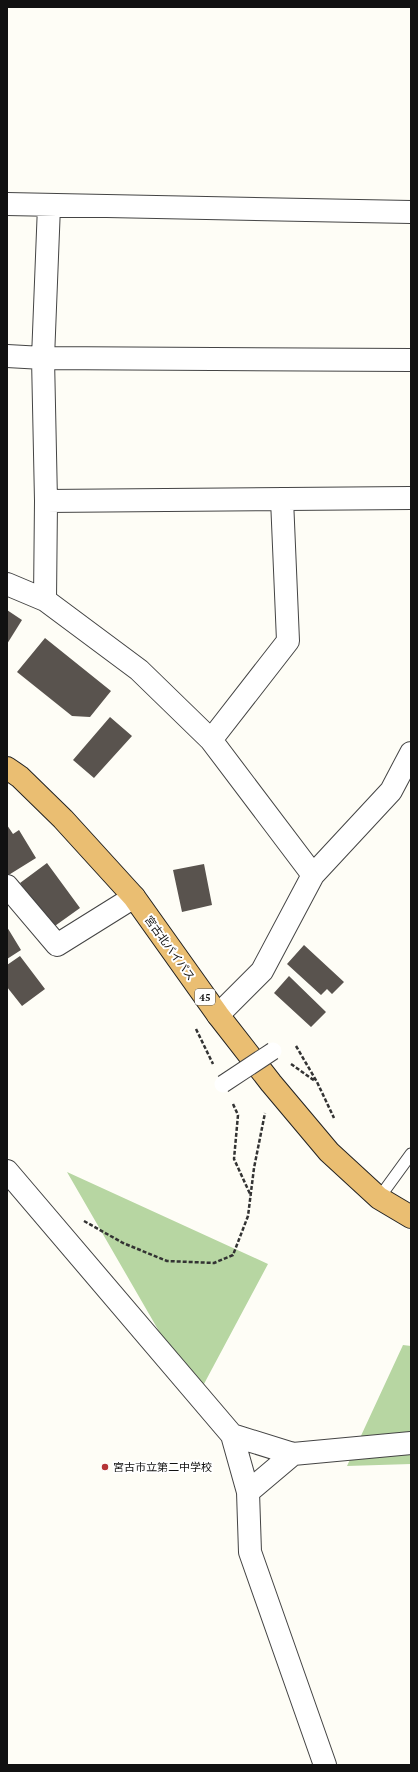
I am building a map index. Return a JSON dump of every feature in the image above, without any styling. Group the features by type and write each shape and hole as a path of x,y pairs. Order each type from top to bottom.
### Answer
{"highway":[{"name":"宮古北バイパス","path":"7,768 20,777 64,819 134,897 218,1015 271,1083 329,1152 379,1198 411,1217"}],"street":[{"path":"7,204 411,212"},
{"path":"45,600 46,501 43,358 49,206"},
{"path":"7,356 43,358 411,360"},
{"path":"211,740 288,641 282,498"},
{"path":"46,501 411,498"},
{"path":"7,584 45,600 139,670 211,740 313,876"},
{"path":"218,1015 262,971 313,876 391,791 411,753"},
{"path":"7,886 57,945 134,897"},
{"path":"223,1084 273,1051"},
{"path":"7,1171 232,1435 248,1492 250,1552 325,1765"},
{"path":"232,1435 293,1454 411,1443"},
{"path":"248,1492 293,1454"}],"lane":[{"path":"379,1198 411,1154"}],"path":[{"path":"194,1026 238,1115 234,1159 251,1197"},
{"path":"292,1040 317,1082 337,1124"},
{"path":"273,1051 317,1082"},
{"path":"78,1217 123,1243 167,1261 214,1263 233,1255 248,1216 254,1168 271,1083"}],"green space":[{"path":"67,1172 268,1264 197,1397"},
{"path":"403,1345 411,1346 411,1464 347,1466"}],"building":[{"path":"7,610 22,620 7,644"},
{"path":"45,638 111,691 90,717 72,716 17,672"},
{"path":"110,717 132,736 94,778 73,760"},
{"path":"7,825 13,834 19,830 36,858 7,876"},
{"path":"47,863 80,908 52,928 20,883"},
{"path":"204,864 212,905 182,912 173,870"},
{"path":"7,927 21,950 7,959"},
{"path":"304,945 344,982 332,994 327,989 321,995 287,964"},
{"path":"20,956 45,989 22,1006 7,987 7,965"},
{"path":"289,976 326,1012 311,1027 274,993"}],"place":[{"name":"宮古市立第二中学校","path":"105,1467"}]}
